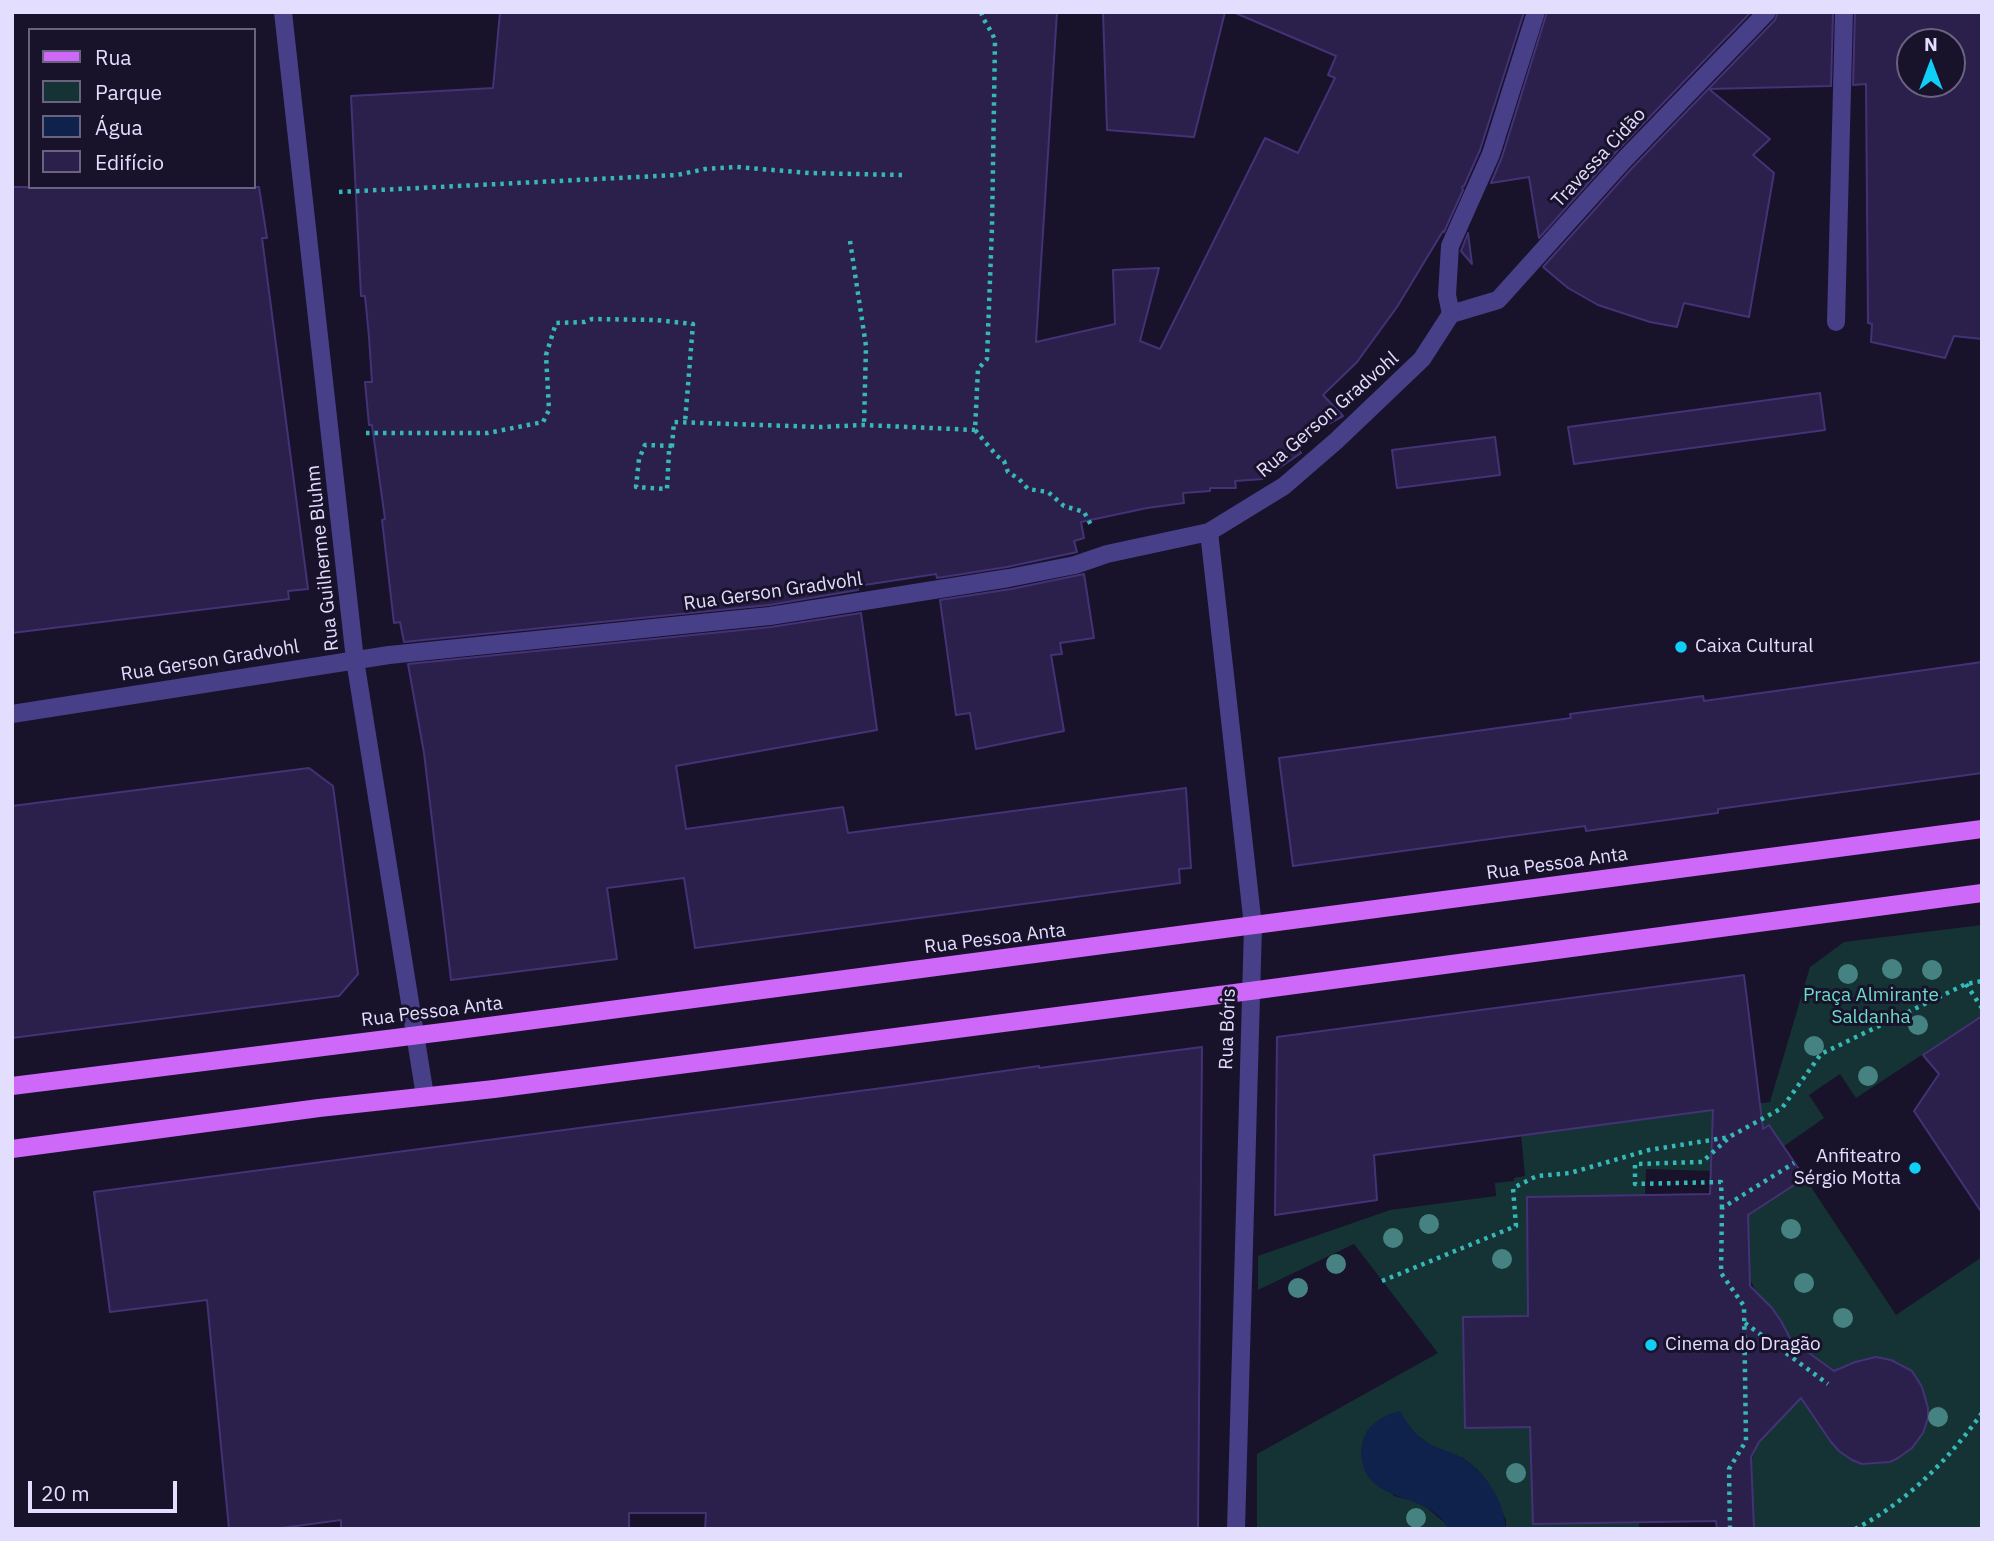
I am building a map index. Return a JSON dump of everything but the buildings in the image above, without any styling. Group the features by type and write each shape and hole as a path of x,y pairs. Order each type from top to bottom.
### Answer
{"main road":[{"name":"Rua Pessoa Anta","path":"12,1086 1982,829"},
{"path":"12,1149 1250,991 1982,893"}],"street":[{"name":"Rua Guilherme Bluhm","path":"283,12 355,660 425,1096"},
{"path":"1451,314 1447,295 1450,246 1491,154 1536,12"},
{"name":"Travessa Cidão","path":"1451,314 1498,300 1624,160 1767,12"},
{"path":"1836,322 1844,12"},
{"name":"Rua Gerson Gradvohl","path":"12,714 355,660 770,616 1009,578 1209,532 1284,486 1336,441 1422,359 1451,314"},
{"name":"Rua Bóris","path":"1209,532 1253,926 1236,1529"}],"path":[{"path":"981,12 983,20 993,32 995,41 987,359 978,369 975,430 1003,461 1008,472 1028,489 1048,492 1064,506 1084,512 1107,554"},
{"path":"303,194 677,175 705,169 737,167 809,173 902,175"},
{"path":"850,241 866,345 864,425"},
{"path":"331,433 488,433 544,422 549,410 546,355 556,323 585,323 592,319 656,320 693,324 685,422"},
{"path":"672,446 645,445 639,459 636,487 667,489 669,451 672,446 674,422 975,430"},
{"path":"1730,1529 1729,1469 1746,1441 1744,1306 1721,1273 1721,1182 1635,1184 1634,1164 1702,1162 1731,1136 1782,1108 1821,1054 1966,984 1982,981"},
{"path":"1966,984 1982,1008"},
{"path":"1382,1281 1516,1226 1513,1188 1537,1176 1570,1173 1648,1150 1731,1136"},
{"path":"1722,1208 1794,1163"},
{"path":"1744,1322 1828,1384"},
{"path":"1855,1529 1900,1500 1938,1467 1966,1436 1982,1413"}],"green space":[{"name":"Praça Almirante Saldanha","path":"1982,925 1982,1029 1975,1020 1856,1098 1840,1074 1809,1095 1824,1118 1747,1172 1646,1169 1645,1195 1527,1198 1528,1316 1463,1318 1465,1428 1530,1427 1533,1524 1639,1523 1639,1529 1506,1529 1506,1520 1487,1481 1477,1469 1463,1458 1432,1446 1407,1424 1371,1426 1364,1439 1361,1454 1394,1496 1426,1507 1446,1524 1448,1529 1257,1529 1257,1454 1438,1353 1354,1244 1258,1290 1258,1256 1390,1210 1496,1196 1495,1183 1514,1181 1514,1178 1525,1176 1521,1135 1770,1102 1810,967 1844,942"},
{"path":"1805,1178 1896,1315 1982,1257 1982,1529 1754,1529 1751,1462 1756,1447 1780,1418 1791,1371 1825,1433 1843,1454 1852,1460 1871,1464 1890,1462 1928,1418 1925,1398 1918,1381 1909,1370 1881,1358 1862,1359 1836,1373 1787,1338 1781,1321 1756,1292 1750,1279 1748,1215"}],"water":[{"path":"1400,1411 1410,1427 1423,1440 1460,1457 1485,1478 1497,1497 1506,1529 1448,1529 1440,1517 1429,1509 1389,1492 1367,1475 1361,1456 1366,1434 1378,1421"}],"place":[{"name":"Caixa Cultural","path":"1681,647"},
{"name":"Anfiteatro Sérgio Motta","path":"1915,1168"},
{"name":"Cinema do Dragão","path":"1651,1345"}]}
